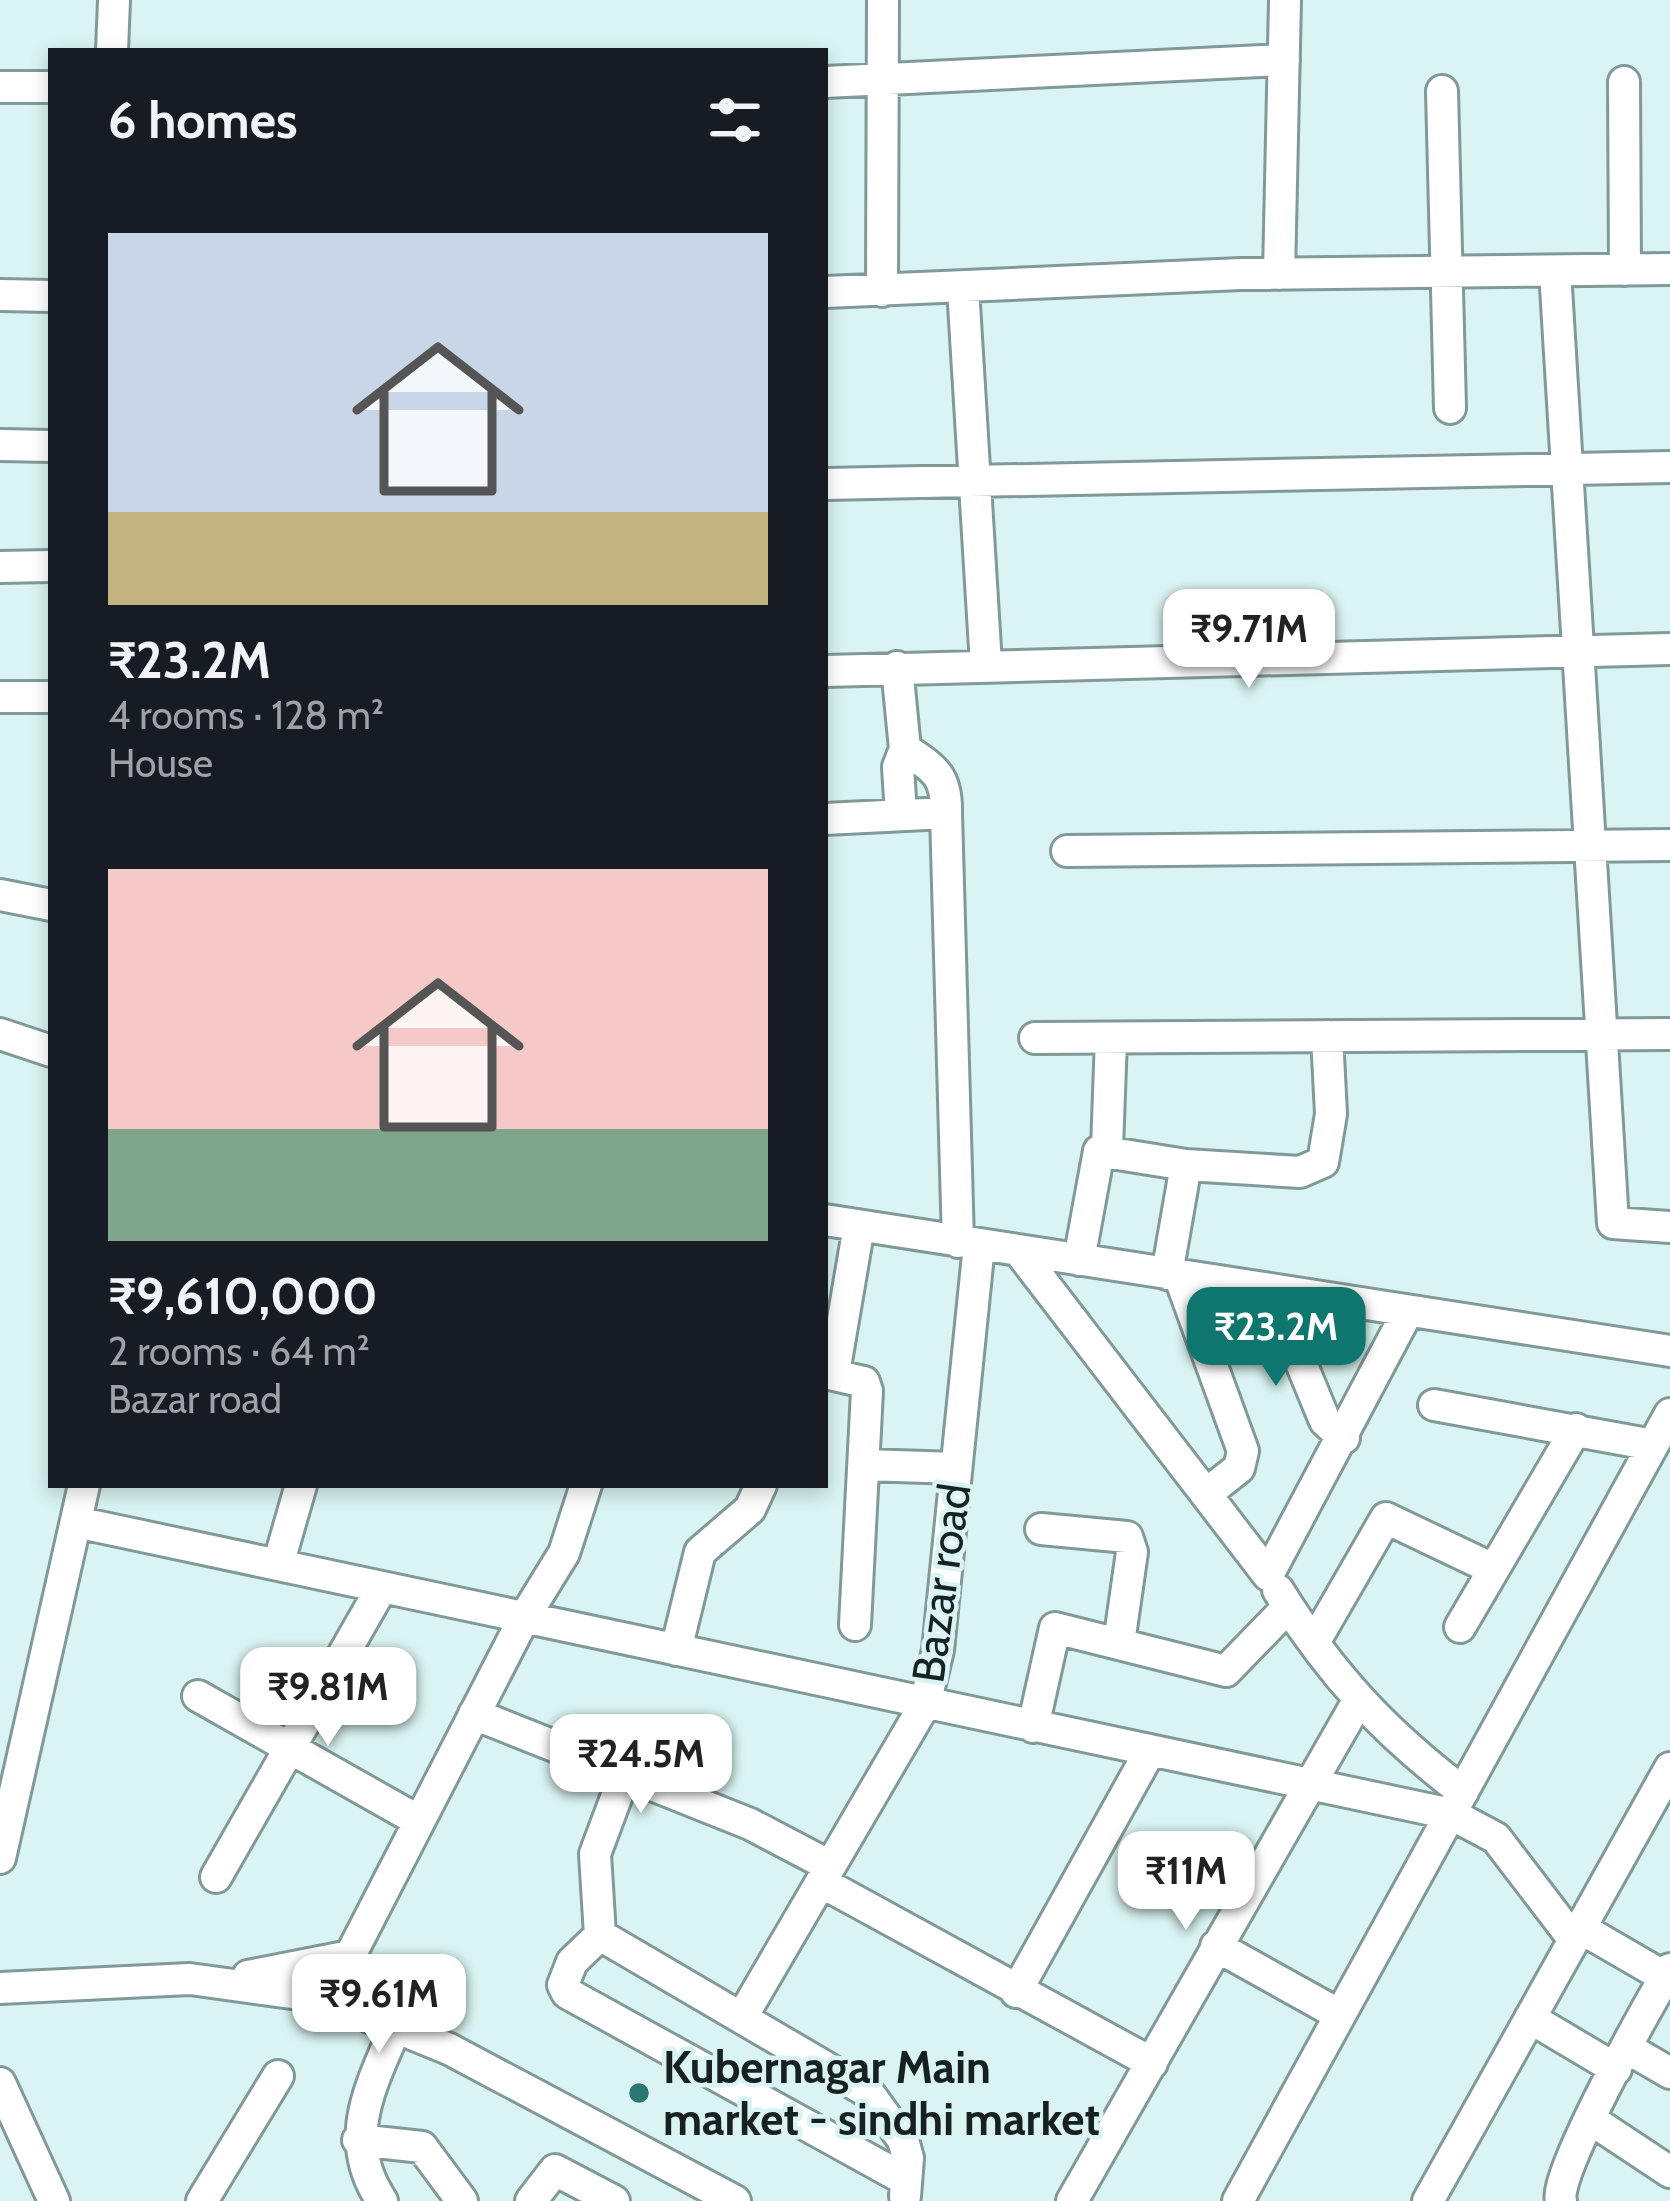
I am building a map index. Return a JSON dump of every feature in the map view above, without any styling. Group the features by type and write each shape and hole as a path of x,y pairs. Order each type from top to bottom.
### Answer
{"street":[{"path":"112,48 114,0"},
{"path":"882,291 883,0"},
{"path":"1279,274 1285,0"},
{"path":"828,82 1284,60"},
{"path":"1624,82 1625,270"},
{"path":"0,87 48,87"},
{"path":"1442,91 1450,408"},
{"path":"828,292 1279,274 1670,269"},
{"path":"1555,271 1613,1223 1670,1226"},
{"path":"964,288 986,664"},
{"path":"0,295 48,296"},
{"path":"0,445 48,446"},
{"path":"828,484 1670,467"},
{"path":"0,567 48,566"},
{"path":"828,671 1670,649"},
{"path":"897,667 905,749 897,783 901,815"},
{"path":"0,697 48,697"},
{"path":"828,819 946,813 947,786 941,773 905,749"},
{"name":"Bazar road","path":"742,2017 925,1704 938,1650 956,1468 968,1243 946,813"},
{"path":"1067,851 1670,845"},
{"path":"0,895 48,904"},
{"path":"0,1034 48,1050"},
{"path":"1035,1039 1670,1034"},
{"path":"1079,1260 1097,1156 1107,1149 1186,1165 1300,1172 1323,1162 1330,1114 1327,1036"},
{"path":"1107,1149 1111,1038"},
{"path":"1186,1165 1173,1274 1244,1451 1239,1468 1206,1494"},
{"path":"828,1221 1670,1351"},
{"path":"855,1625 867,1390 864,1382 830,1373 859,1226"},
{"path":"1018,1251 1268,1575 1358,1701 1496,1838 1578,1934 1669,1975 1590,2119 1558,2188 1561,2201"},
{"path":"1271,1290 1325,1421 1344,1438"},
{"path":"1268,1575 1408,1311"},
{"path":"1434,1405 1653,1444"},
{"path":"1238,2201 1670,1414"},
{"path":"1460,1627 1576,1429"},
{"path":"865,1466 956,1468"},
{"path":"0,1858 83,1488"},
{"path":"278,1565 300,1488"},
{"path":"224,1981 350,1956 524,1618 564,1552 585,1488"},
{"path":"676,1650 700,1552 750,1509 760,1488"},
{"path":"1315,1640 1386,1518 1493,1569"},
{"path":"76,1522 1306,1784 1457,1803"},
{"path":"1041,1529 1127,1537 1132,1552 1119,1643"},
{"path":"215,1877 382,1587"},
{"path":"1033,1727 1055,1628 1226,1671 1288,1607"},
{"path":"198,1696 419,1821"},
{"path":"1072,2201 1306,1784 1358,1701"},
{"path":"475,1714 750,1824 1016,1992 1152,2063"},
{"path":"1016,1992 1150,1751"},
{"path":"1428,2201 1670,1768"},
{"path":"626,1774 596,1854 600,1935 572,1962 563,1985 567,1993 906,2191"},
{"path":"600,1935 868,2092 902,2140 906,2191"},
{"path":"1216,1946 1340,2015"},
{"path":"0,1988 94,1980 224,1981 321,1996 448,2049 735,2201"},
{"path":"1530,2018 1670,2073"},
{"path":"382,2201 360,2158 358,2140 362,2108 396,2027"},
{"path":"202,2201 278,2076"},
{"path":"0,2084 54,2201"},
{"path":"1590,2119 1665,2156"},
{"path":"358,2140 416,2145 462,2201"},
{"path":"531,2201 555,2170 614,2201"}],"place":[{"name":"Kubernagar Main market - sindhi market","path":"639,2093"}]}
